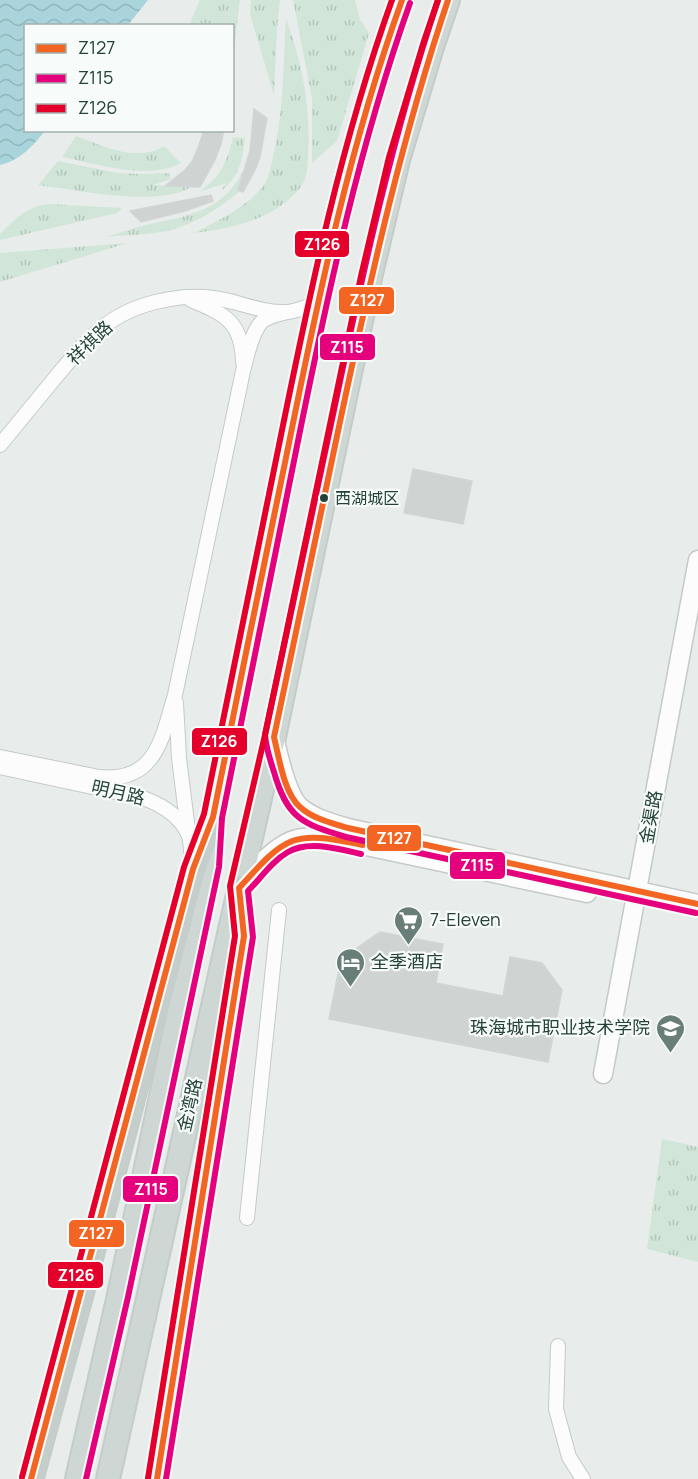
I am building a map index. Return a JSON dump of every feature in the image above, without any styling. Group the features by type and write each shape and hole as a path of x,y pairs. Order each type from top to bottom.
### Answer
{"highway":[{"path":"31,1479 193,869 213,817"},
{"path":"157,1472 244,936 239,888"}],"main road":[{"name":"金湾路","path":"77,1479 119,1296 210,865 213,817 317,303 351,167 384,50 402,0"},
{"name":"金湾路","path":"108,1479 274,737 370,278 398,160 448,0"}],"street":[{"name":"祥祺路","path":"0,445 84,343 103,326 140,306 185,297 214,298 287,312 317,303"},
{"path":"185,297 218,311 230,322 239,335 243,371"},
{"path":"189,837 179,758 175,695 243,371 255,330 260,323 266,318 287,312"},
{"name":"金渠路","path":"603,1074 698,560"},
{"name":"明月路","path":"0,757 99,777 126,777 141,769 153,756 160,743 175,695"},
{"path":"274,737 285,781 298,806 343,834"},
{"name":"明月路","path":"0,767 143,798 156,803 169,810 180,821 189,837 193,869"},
{"path":"239,888 267,858 292,840 343,834 636,897 698,904"},
{"path":"636,897 698,917"},
{"path":"247,1218 279,910"},
{"path":"558,1346 556,1409 569,1457 583,1479"}],"green space":[{"path":"200,0 240,0 234,50 234,24 189,24"},
{"path":"251,0 280,0 274,95 250,14"},
{"path":"293,0 355,0 360,19 369,33 337,141 312,163 312,99"},
{"path":"286,19 297,51 307,101 309,136 305,180 290,199 265,215 223,229 194,233 242,206 259,191 267,179 280,119"},
{"path":"76,136 131,153 154,151 164,146 181,163 153,171 138,171 62,157"},
{"path":"233,137 245,138 236,174 221,191 226,183 199,192 213,180 222,168"},
{"path":"58,161 118,173 169,173 171,179 153,185 177,186 199,181 183,191 150,197 111,195 38,185"},
{"path":"245,167 244,186 229,200 198,220 167,231 105,237 193,214 206,208 228,192"},
{"path":"48,204 122,208 117,213 0,240 0,234 21,214"},
{"path":"128,243 0,282 0,253"},
{"path":"662,1139 698,1147 698,1262 647,1249"}],"water":[{"path":"0,0 148,0 129,24 24,24 24,132 44,132 19,156 0,165"}],"building":[{"path":"254,109 267,118 260,157 243,192 238,190 250,151"},
{"path":"203,132 224,132 215,160 200,187 165,186 185,170 193,160"},
{"path":"211,195 213,201 141,222 130,211"},
{"path":"413,469 472,481 463,524 404,513"},
{"path":"380,932 443,944 436,983 503,996 510,957 542,963 562,990 548,1062 329,1019 341,959"}],"transit line":[{"name":"Z126","path":"22,1477 184,867 204,814 315,273 357,108 392,0"},
{"name":"Z127","path":"31,1479 193,869 213,817 324,275 351,164 383,54 402,0"},
{"name":"Z115","path":"438,0 393,152 356,306 265,735 266,744 285,800 298,817 318,828 346,837 696,913"},
{"name":"Z126","path":"148,1478 235,936 230,886 265,735 361,276 389,157 438,0"},
{"name":"Z127","path":"448,0 402,155 341,417 274,737 283,775 294,801 300,807 311,815 348,828 698,904"},
{"name":"Z115","path":"86,1479 128,1297 219,867 222,818 320,334 360,167 410,3"},
{"name":"Z127","path":"157,1479 244,936 239,888 269,857 292,841 320,838 363,845"},
{"name":"Z115","path":"166,1479 253,937 248,891 277,860 296,848 315,846 361,854"}],"place":[{"name":"西湖城区","path":"324,498"},
{"name":"7-Eleven","path":"409,946"},
{"name":"全季酒店","path":"350,988"},
{"name":"珠海城市职业技术学院","path":"671,1054"}]}
